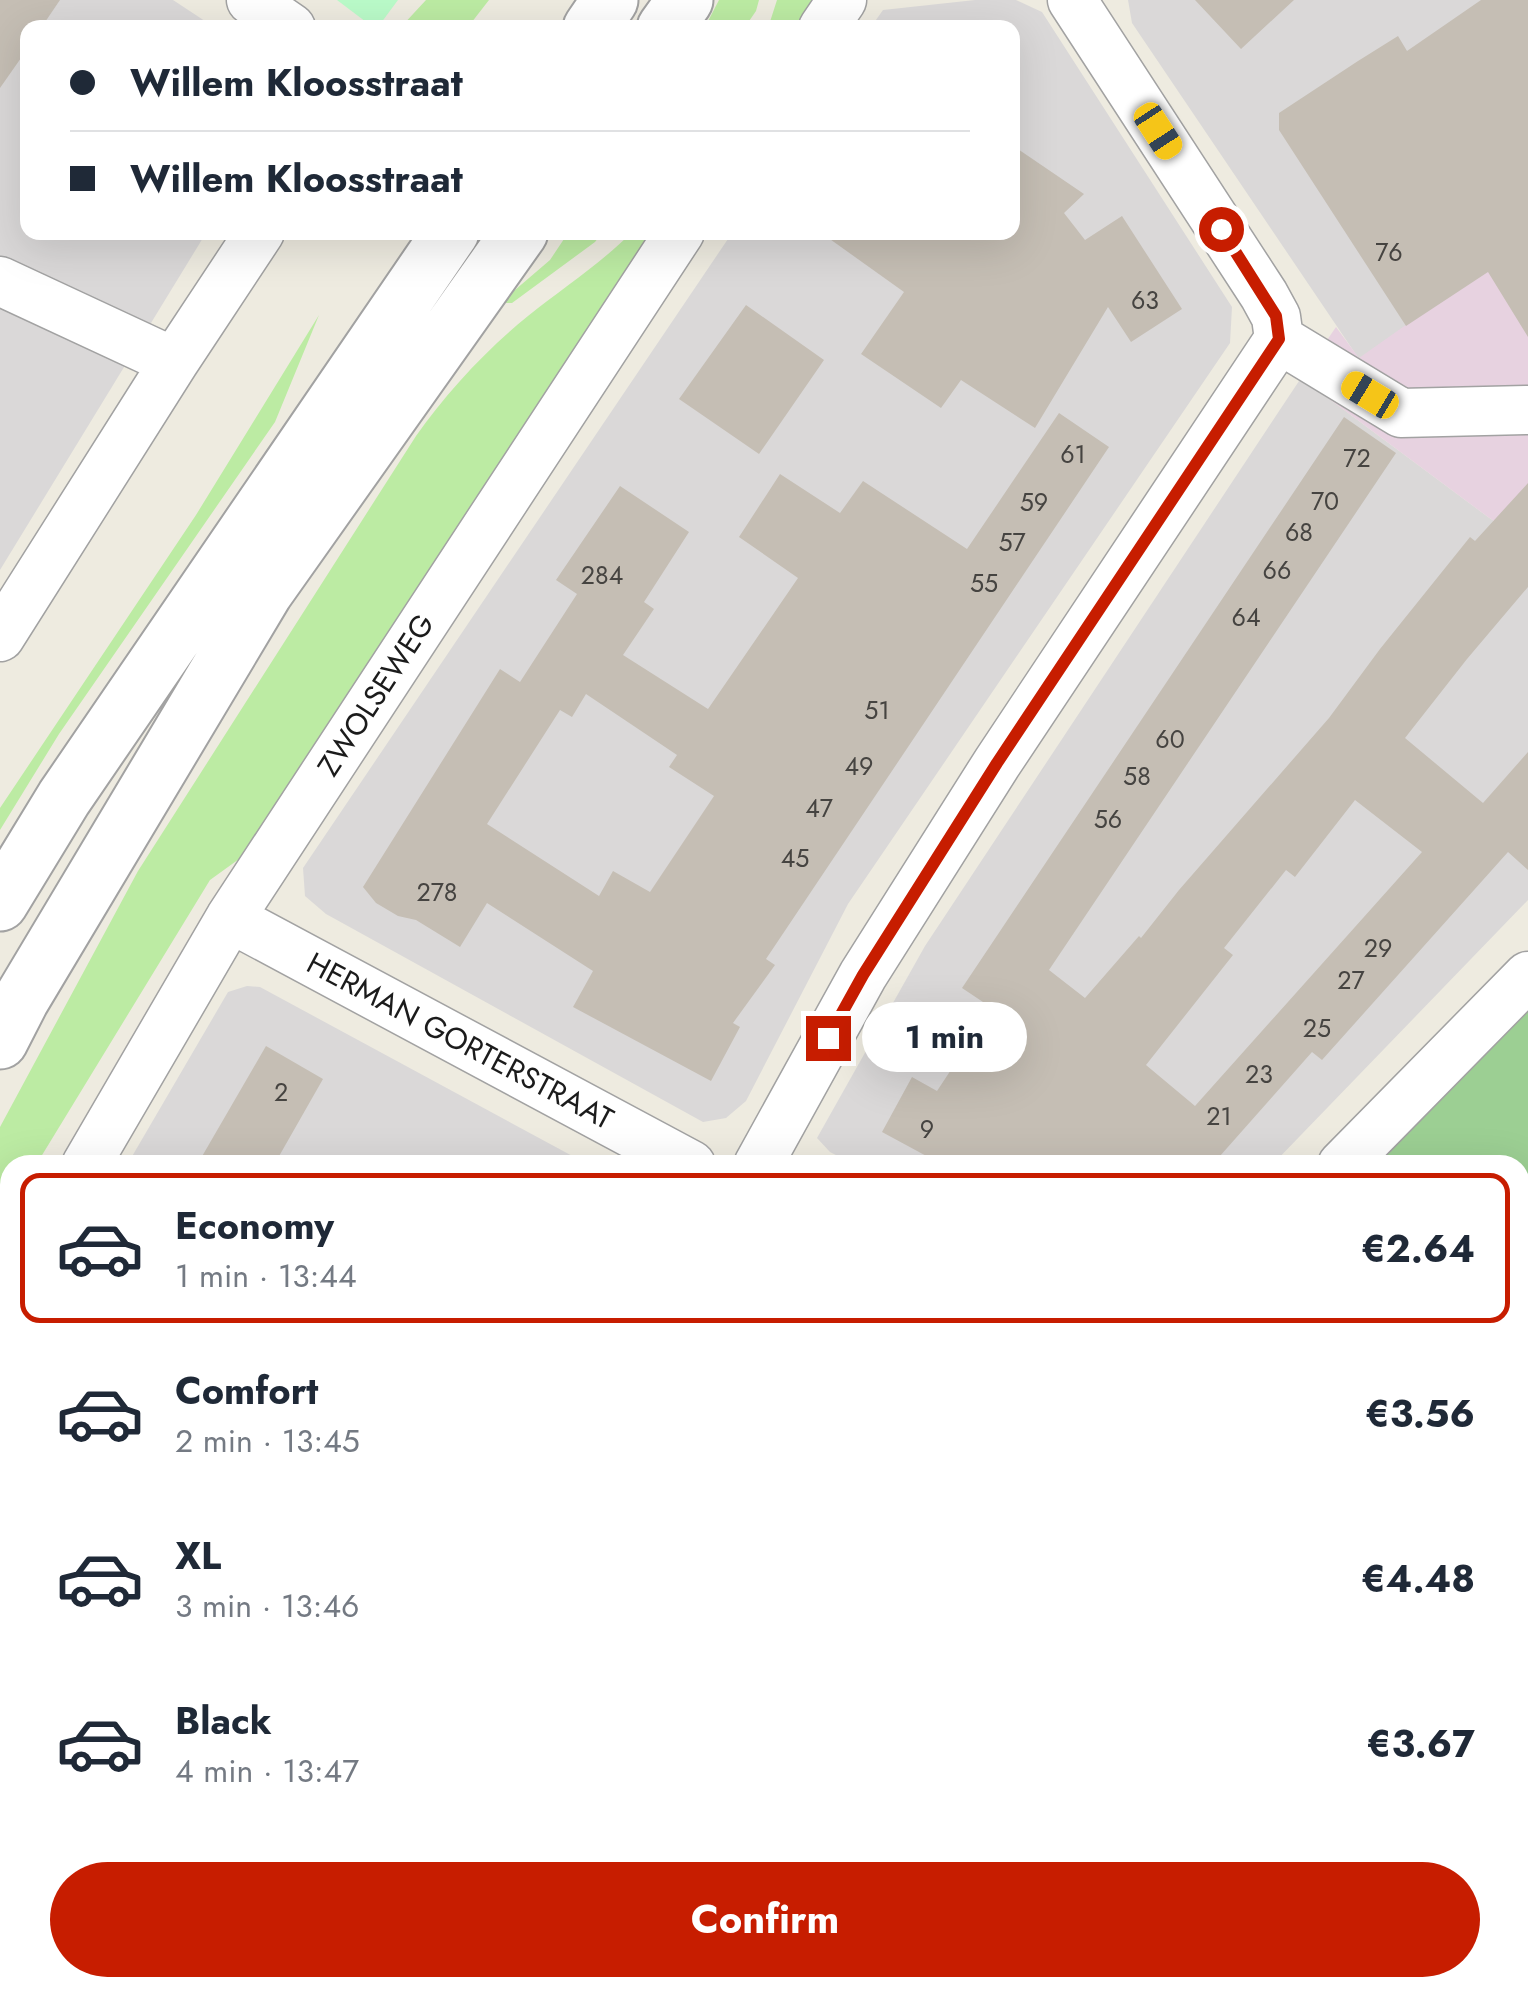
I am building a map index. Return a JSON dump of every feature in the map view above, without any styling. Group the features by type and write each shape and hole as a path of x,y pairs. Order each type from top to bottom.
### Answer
{"street":[{"path":"250,0 279,20"},
{"path":"764,1155 863,975 976,796 1279,339 1276,316 1264,294 1072,0"},
{"path":"0,636 255,240"},
{"path":"0,903 64,798 446,240"},
{"path":"0,1041 265,592 514,240"},
{"name":"ZWOLSEWEG","path":"92,1155 230,918 675,240"},
{"path":"0,281 174,362"},
{"path":"1279,339 1401,413 1526,410"},
{"name":"HERMAN GORTERSTRAAT","path":"230,918 672,1155"},
{"path":"1352,1155 1528,976"}],"shaded area":[{"path":"0,0 173,0 203,20 20,20 20,240 202,240 0,570"},
{"path":"975,0 1016,0 1042,12 1232,307 1230,343 848,904 746,1101 726,1118 703,1122 326,914 305,896 303,868 727,240 1020,240 1020,20 876,20 883,10"},
{"path":"1128,0 1528,0 1528,239 1359,359 1132,23"},
{"path":"1528,239 1528,543 1301,378 1336,327 1359,358"},
{"path":"1301,378 1528,543 1528,900 1282,1155 830,1152 817,1138 925,946"},
{"path":"260,987 571,1155 133,1155 228,992"}],"green space":[{"path":"337,0 398,0 383,20 363,20"},
{"path":"426,0 489,0 473,20 407,20"},
{"path":"719,0 759,0 750,20 709,20"},
{"path":"777,0 818,0 804,20 771,20"},
{"path":"563,240 597,240 512,303 500,303 550,260"},
{"path":"623,240 645,240 246,854 210,880 42,1155 0,1155 0,1127 138,871 416,436 497,343"},
{"path":"319,315 275,422 59,734 0,830 0,808 196,515"},
{"path":"1528,993 1528,1155 1366,1155"}],"building":[{"path":"0,0 60,0 46,20 20,20 20,59 0,88"},
{"path":"1195,0 1294,0 1241,49"},
{"path":"1481,0 1528,0 1528,337 1488,272 1406,326 1279,130 1279,113 1358,61 1398,36 1407,51"},
{"path":"1020,150 1084,194 1064,213 1085,240 1122,216 1182,309 1131,342 1108,307 1035,428 961,380 941,408 861,354 904,292 831,240 1020,240"},
{"path":"746,305 824,360 759,454 679,399"},
{"path":"1059,413 1109,447 766,959 775,965 733,1023 740,1027 711,1081 573,1007 593,971 487,903 460,947 416,920 398,916 376,903 363,887 500,669 520,682 577,594 556,580 620,486 689,532 644,602 654,609 623,655 708,709 798,578 739,537 780,474 840,513 863,481 967,549","holes":["586,694 677,755 669,767 714,796 650,892 613,871 599,896 487,824 560,710 572,717"]},
{"path":"1344,417 1396,453 1049,970 1085,998 1329,718 1470,537 1475,541 1528,483 1528,587 1405,738 1483,803 1528,752 1528,870 1508,852 1322,1060 1312,1052 1221,1155 925,1155 882,1132 912,1077 937,1091 992,1008 962,988","holes":["1355,800 1422,852 1195,1106 1146,1065 1233,955 1224,948 1286,870 1295,877"]},
{"path":"266,1046 323,1079 280,1155 203,1155"}],"route":[{"path":"828,1038 863,975 997,763 1279,339 1276,316 1221,229"}]}
